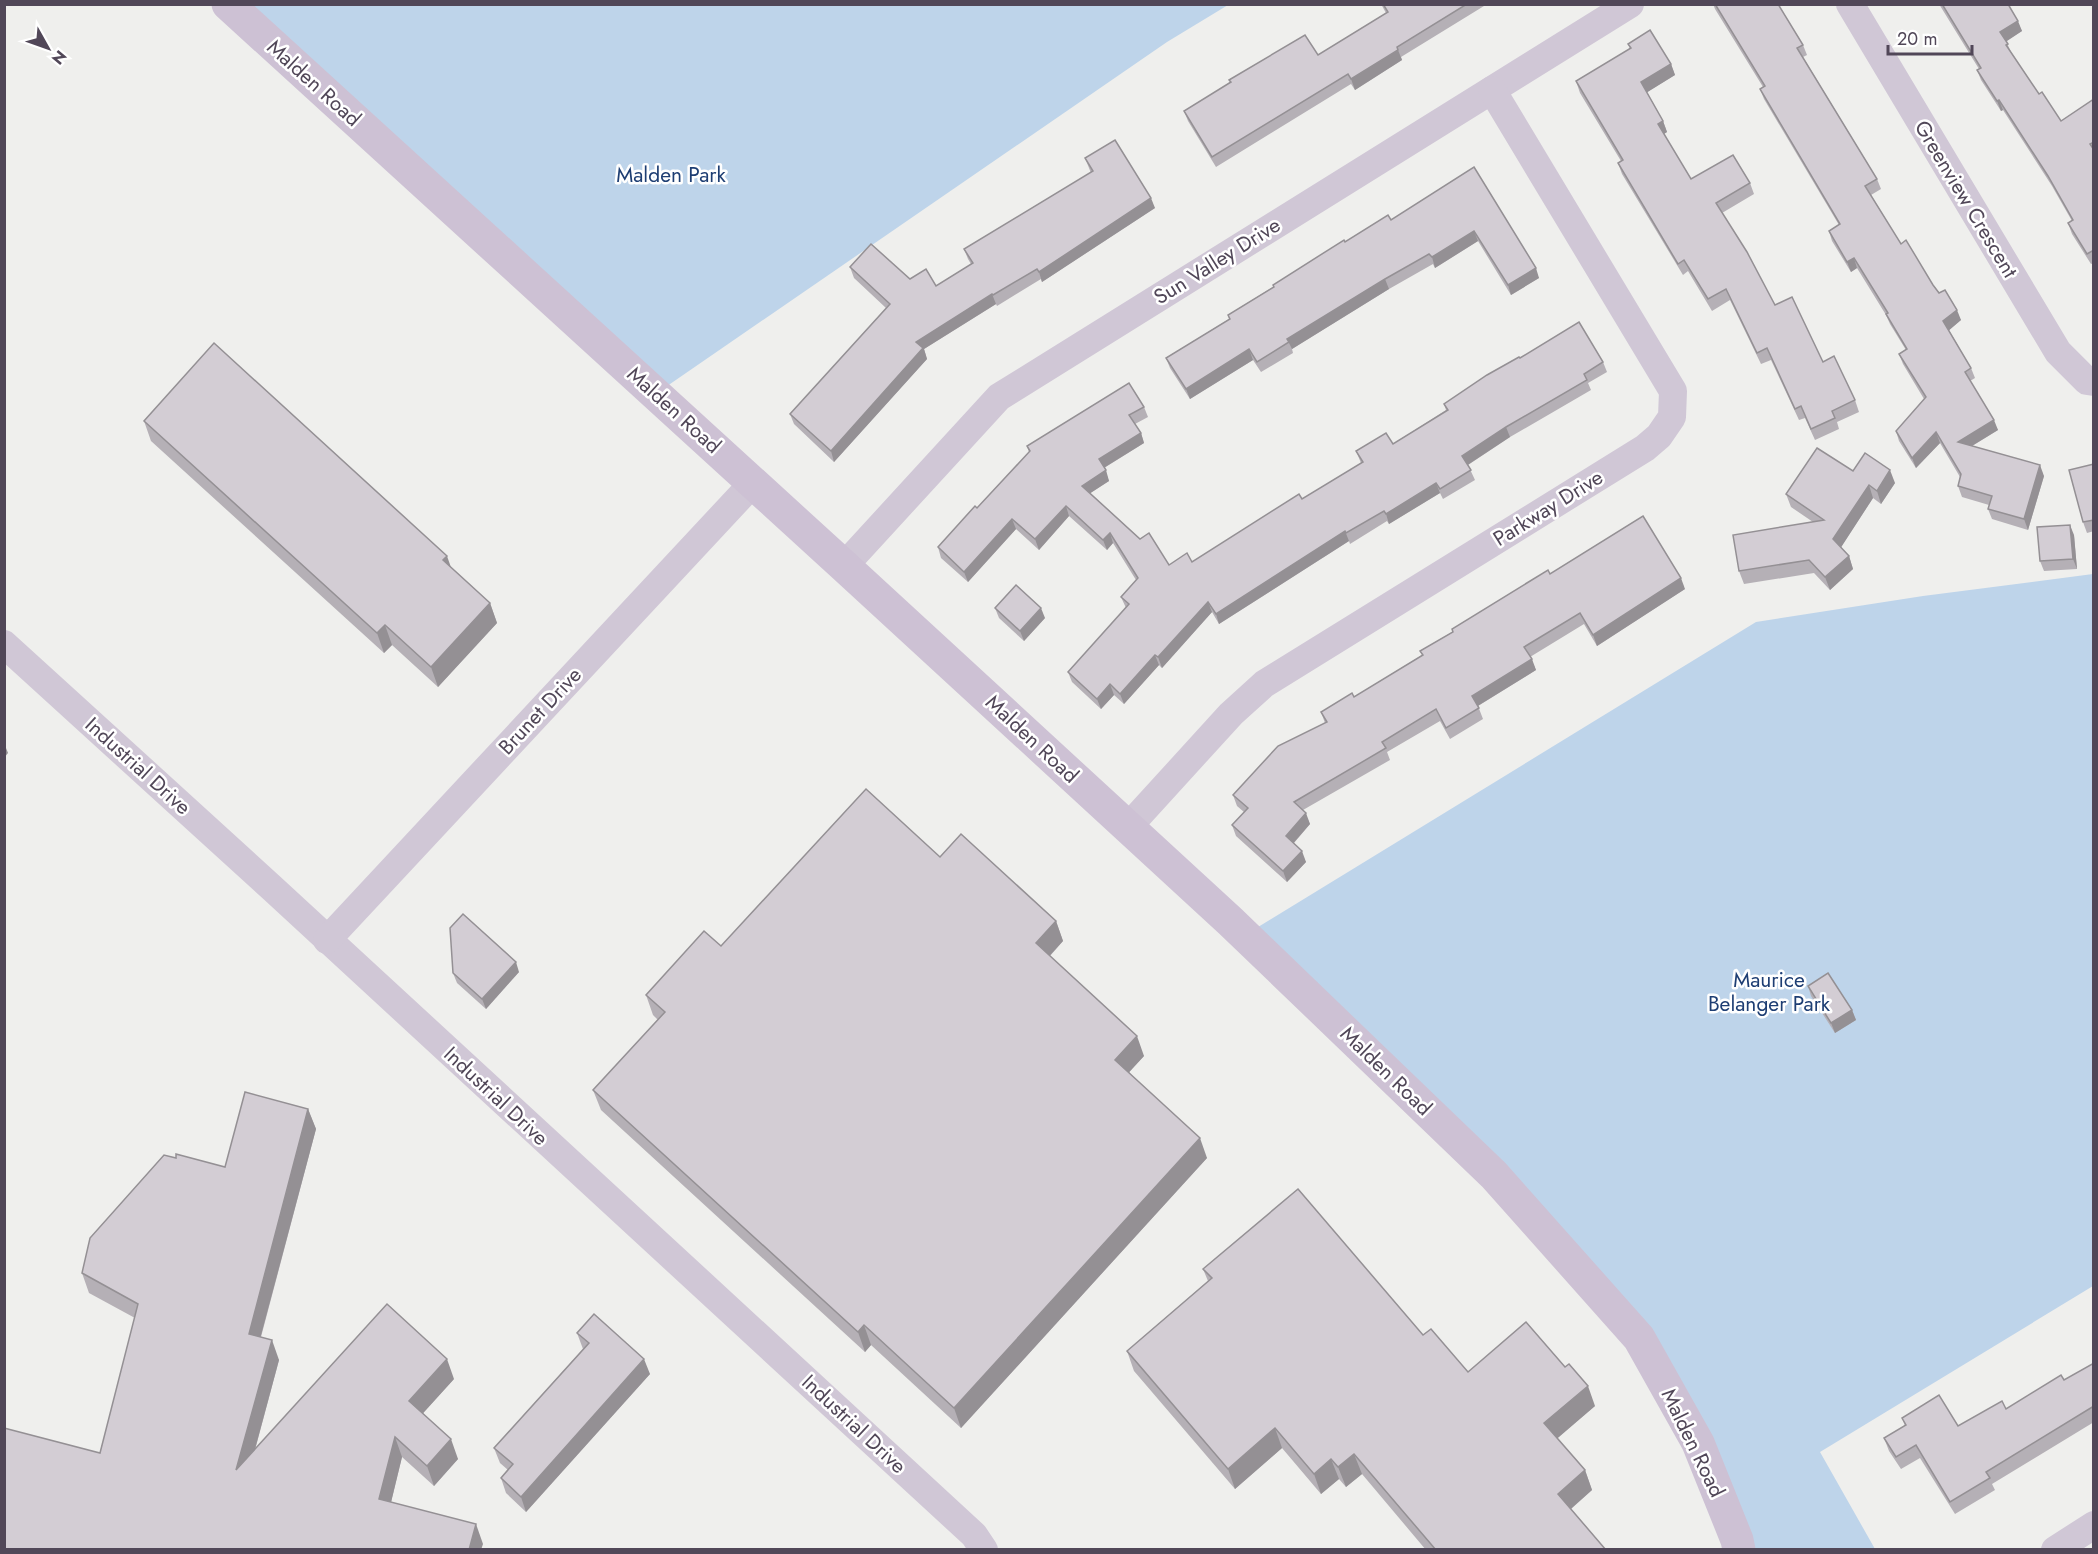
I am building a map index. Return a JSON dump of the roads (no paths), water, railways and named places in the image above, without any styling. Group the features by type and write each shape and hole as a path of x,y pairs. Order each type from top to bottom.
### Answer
{"main road":[{"name":"Malden Road","path":"228,4 1230,921 1494,1175 1639,1338 1698,1443 1739,1550"}],"street":[{"name":"Sun Valley Drive","path":"844,566 999,398 1630,4"},
{"name":"Greenview Crescent","path":"1850,4 2058,352 2087,381 2094,382"},
{"name":"Parkway Drive","path":"1128,827 1231,714 1264,684 1646,448 1659,436 1672,417 1673,391 1492,90"},
{"name":"Brunet Drive","path":"327,940 753,483"},
{"name":"Industrial Drive","path":"4,644 974,1535 984,1550"},
{"path":"2055,1550 2094,1525"}],"park label":[{"name":"Malden Park","path":"671,175"},
{"name":"Maurice Belanger Park","path":"1769,992"}]}
